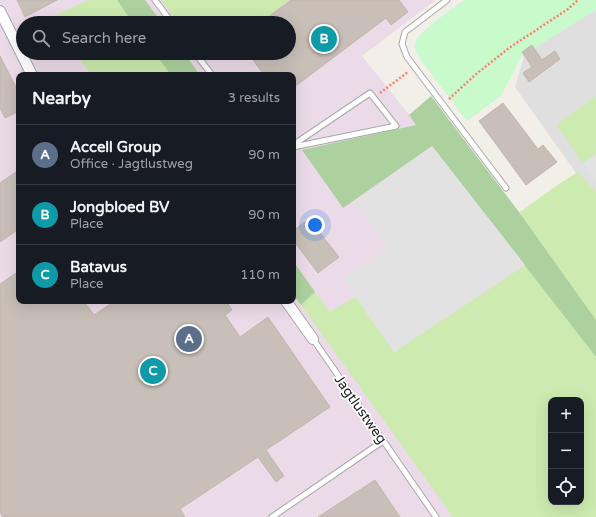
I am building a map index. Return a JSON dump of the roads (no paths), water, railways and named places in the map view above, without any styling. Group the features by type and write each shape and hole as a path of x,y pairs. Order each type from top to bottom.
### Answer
{"street":[{"path":"0,11 16,43"},
{"path":"24,60 30,72"},
{"name":"Jagtlustweg","path":"288,304 313,339"}],"lane":[{"path":"155,0 167,16"},
{"path":"447,0 405,32 402,44 407,57 414,67 506,188"},
{"path":"200,60 210,72"},
{"path":"296,144 370,93 396,126 296,145"},
{"name":"Jagtlustweg","path":"313,339 436,517"},
{"path":"272,517 383,441"}],"place":[{"name":"Jongbloed BV","path":"324,39"},
{"name":"Accell Group","path":"189,339"},
{"name":"Batavus","path":"153,371"}]}
